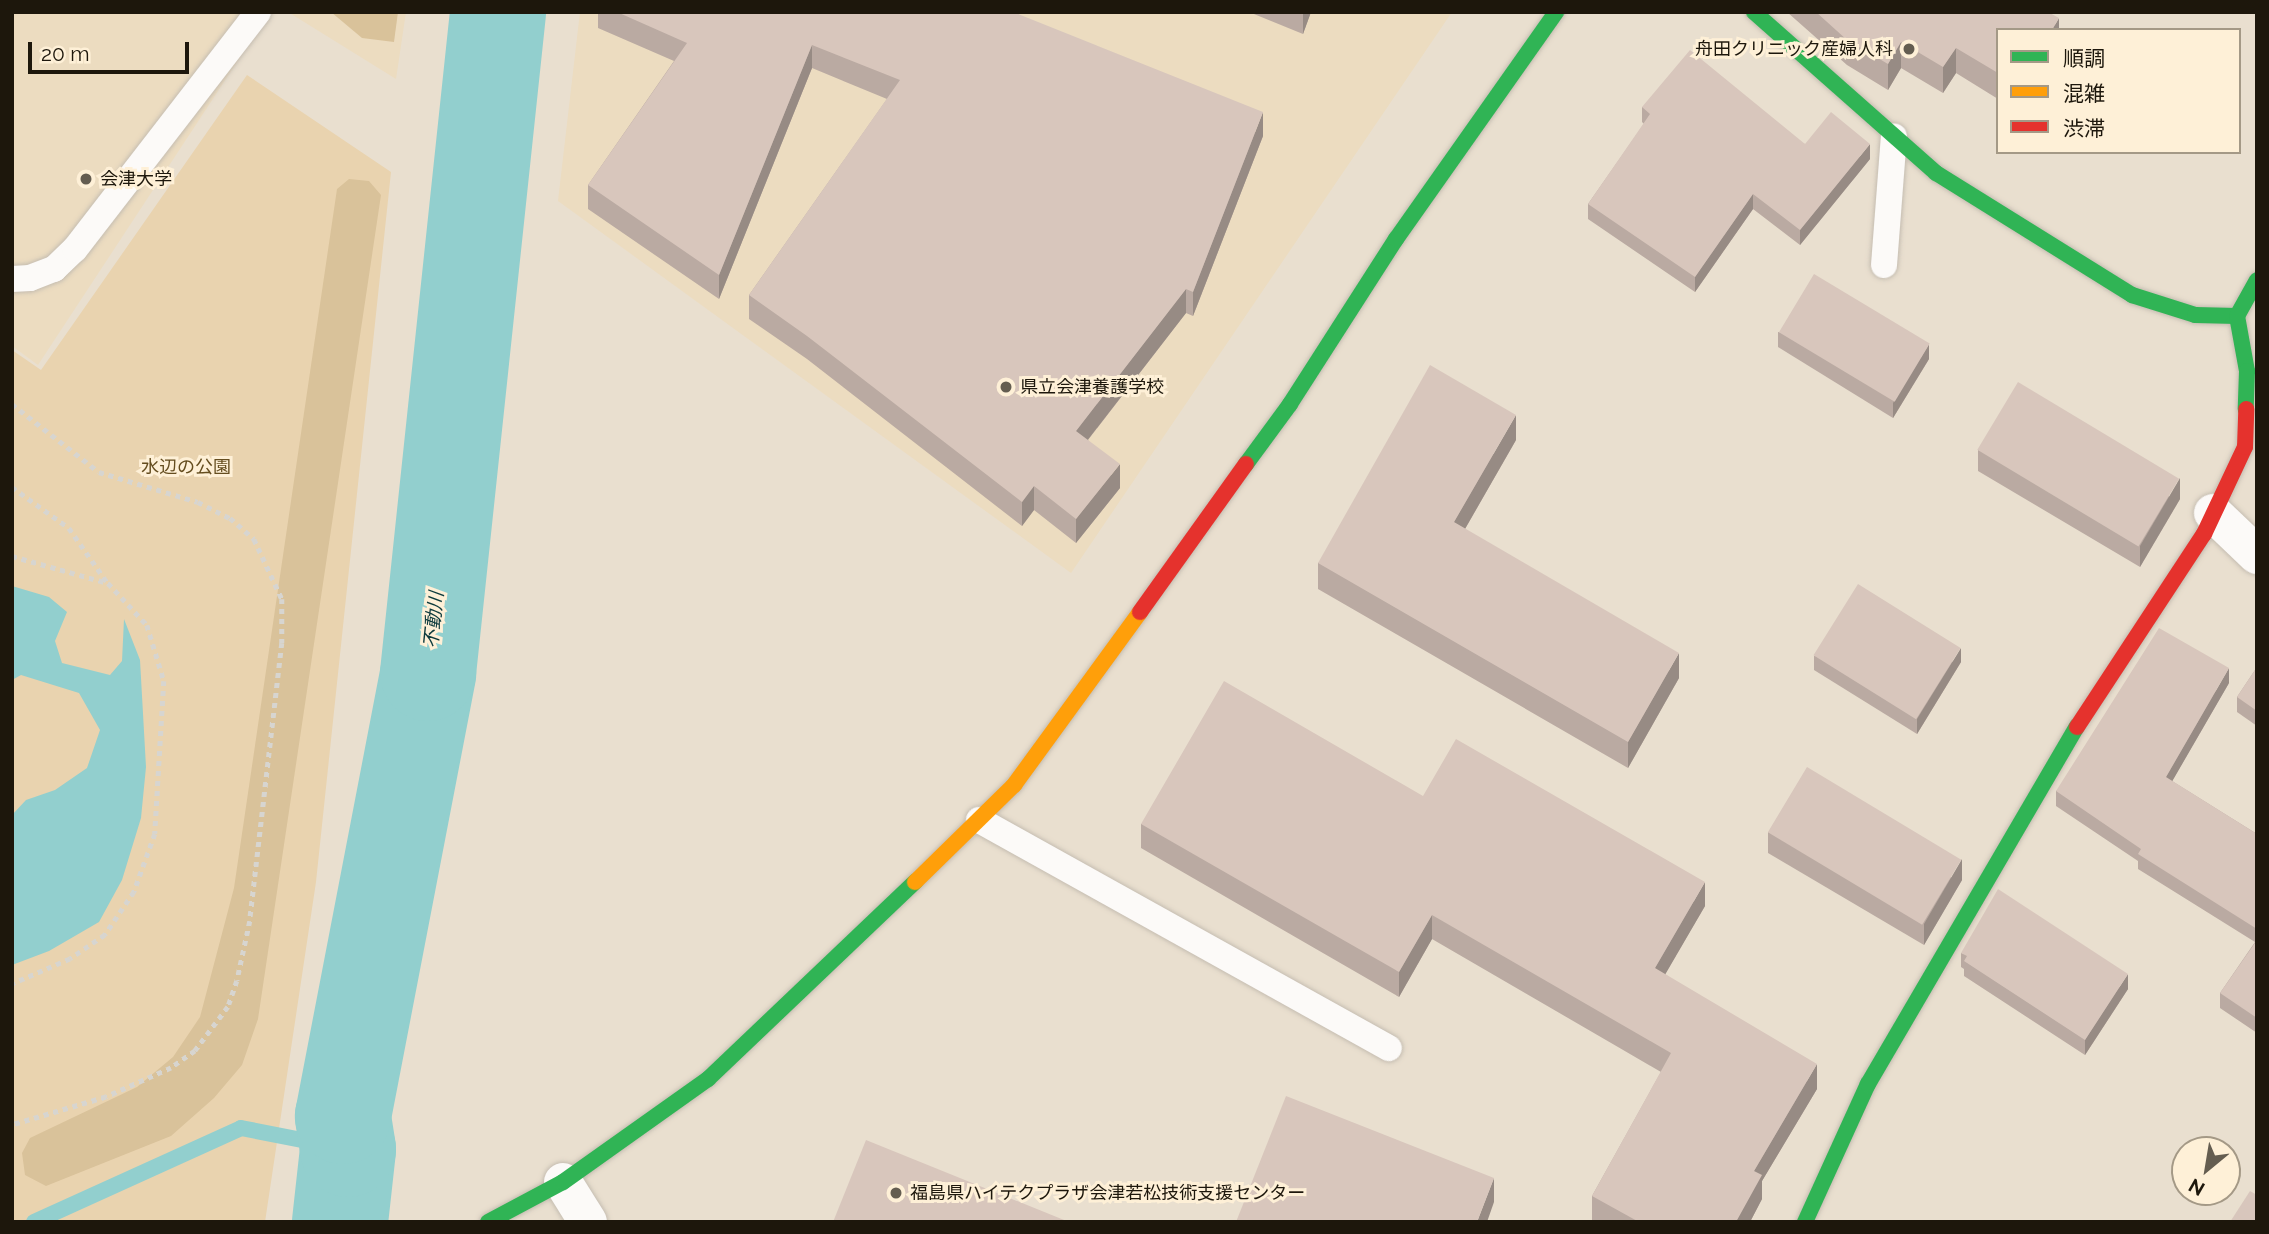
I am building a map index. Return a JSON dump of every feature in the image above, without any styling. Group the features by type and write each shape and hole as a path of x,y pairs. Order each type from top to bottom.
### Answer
{"street":[{"path":"488,1222 563,1182 708,1079 794,1000 1014,785 1290,404 1396,239 1556,12"},
{"path":"1754,12 1936,173 2132,295 2195,314 2237,316"},
{"path":"1805,1222 1868,1084 2074,730 2204,534 2245,447 2247,370 2237,316 2257,279"},
{"path":"2213,513 2257,555"},
{"path":"563,1182 589,1222"}],"lane":[{"path":"12,279 30,278 54,269 75,249 258,12"},
{"path":"1884,265 1894,136"},
{"path":"979,820 1389,1048"}],"path":[{"path":"12,404 99,472 198,502 230,518 254,539 282,599 282,643 250,921 237,981 228,1007 195,1051 171,1068 106,1097 12,1125"},
{"path":"12,487 69,528 108,583 147,625 164,681 155,834 134,892 105,935 70,959 12,984"},
{"path":"12,556 108,583"}],"shaded area":[{"name":"会津大学","path":"12,12 270,12 38,365 12,346"},
{"path":"288,12 406,12 396,79"},
{"path":"331,12 398,12 394,42 362,38"},
{"name":"県立会津養護学校","path":"580,12 1452,12 1071,573 558,201"},
{"path":"349,179 369,181 381,195 258,1019 242,1065 214,1098 171,1136 46,1186 25,1175 22,1153 30,1138 137,1087 173,1057 200,1017 234,888 337,189"}],"green space":[{"name":"水辺の公園","path":"247,75 391,172 316,882 265,1222 12,1222 12,350 41,370"}],"water":[{"path":"12,586 49,597 67,612 55,641 62,663 110,675 122,661 124,619 140,660 146,767 141,818 122,880 99,922 49,951 12,965 12,815 26,800 55,790 87,768 100,730 79,693 21,675 12,680"}],"building":[{"name":"県立会津養護学校","path":"617,12 1013,12 1263,112 1193,292 1186,289 1076,431 1120,464 1076,519 1034,486 1022,502 807,336 749,295 900,80 812,45 719,275 588,185 687,43"},
{"path":"1816,12 2048,12 2059,18 2053,28 1996,28 1996,72 1956,48 1943,67 1901,42 1888,64 1847,40"},
{"path":"1690,50 1805,144 1831,112 1870,144 1800,230 1753,194 1695,277 1588,204 1650,114 1642,107"},
{"path":"1814,274 1930,344 1895,402 1779,332"},
{"path":"1430,365 1516,415 1454,522 1679,653 1628,742 1318,563"},
{"path":"2018,382 2179,479 2138,547 1977,450"},
{"path":"1858,584 1961,648 1916,719 1813,655"},
{"path":"2159,628 2229,668 2166,777 2257,834 2257,929 2138,854 2141,849 2056,791"},
{"path":"2257,667 2257,711 2237,697"},
{"path":"1224,681 1423,796 1456,739 1705,882 1655,968 1817,1064 1754,1171 1762,1175 1736,1222 1639,1222 1592,1196 1671,1053 1432,915 1399,972 1141,824"},
{"path":"1807,767 1961,860 1922,925 1768,832"},
{"path":"1998,889 2128,974 2085,1040 1964,961 1967,956 1961,953"},
{"path":"2257,940 2257,1018 2220,993"},
{"path":"1286,1096 1494,1178 1477,1222 1236,1222"},
{"path":"866,1140 1069,1222 833,1222"},
{"path":"2250,1191 2257,1195 2257,1222 2230,1222"}],"waterway":[{"name":"不動川","path":"340,1222 348,1149 343,1116 428,673 498,12"},
{"path":"34,1222 241,1128 348,1149"}],"traffic: fast":[{"path":"1246,464 1290,404 1396,239 1556,12"},
{"path":"1754,12 1936,173 2132,295 2195,315 2237,316 2257,280"},
{"path":"2237,316 2247,371 2246,409"},
{"path":"1805,1222 1868,1084 2077,727"},
{"path":"488,1222 563,1182 708,1079 915,882"}],"traffic: slow":[{"path":"915,882 1014,785 1140,612"}],"traffic: jam":[{"path":"2077,727 2204,534 2245,447 2246,409"},
{"path":"1140,612 1246,464"}],"place":[{"name":"舟田クリニック産婦人科","path":"1909,49"},
{"name":"会津大学","path":"86,179"},
{"name":"県立会津養護学校","path":"1006,387"},
{"name":"福島県ハイテクプラザ会津若松技術支援センター","path":"896,1193"}]}
